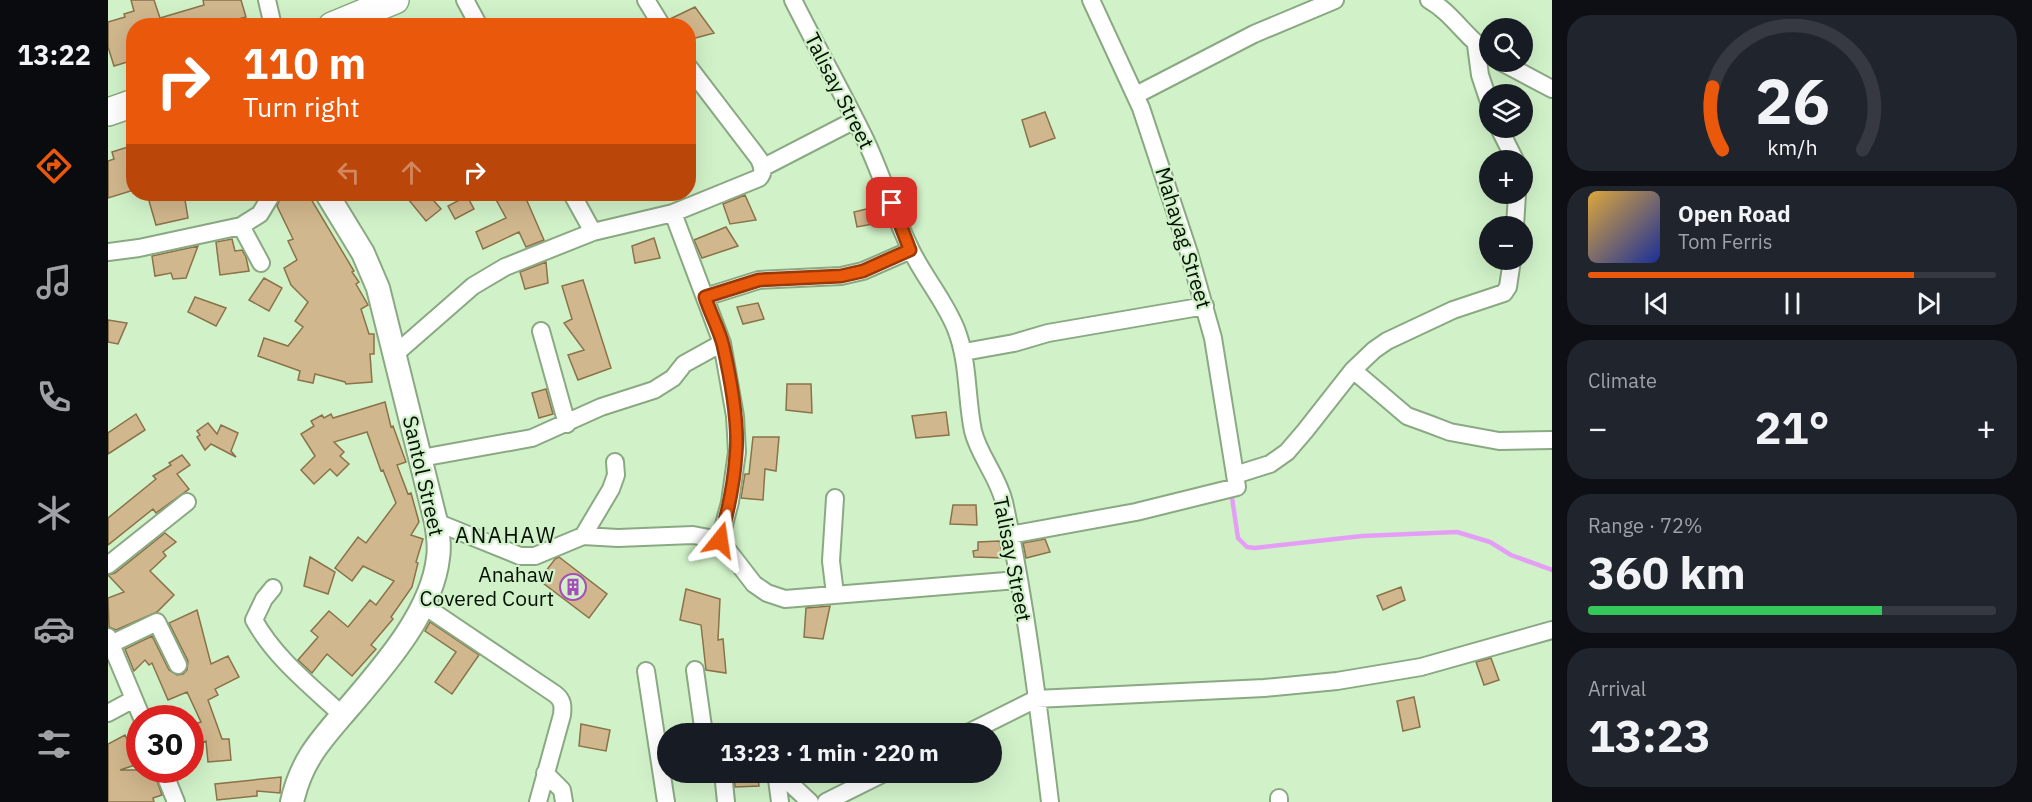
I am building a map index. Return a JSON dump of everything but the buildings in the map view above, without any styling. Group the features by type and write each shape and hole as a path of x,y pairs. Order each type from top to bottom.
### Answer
{"highway":[{"path":"351,18 395,0"},
{"path":"108,112 126,106"}],"main road":[{"name":"Santol Street","path":"292,802 303,765 394,650 423,605 435,574 438,558 439,540 436,522 378,288 363,253 331,201"}],"street":[{"path":"267,0 271,18"},
{"path":"465,0 475,18"},
{"path":"646,0 657,18"},
{"name":"Talisay Street","path":"793,0 864,138 910,250 955,326 964,352 973,430 1003,498 1018,580 1050,802"},
{"name":"Mahayag Street","path":"1091,0 1136,94 1174,204 1205,306 1223,389 1236,481"},
{"path":"1136,94 1254,34 1335,0"},
{"path":"1429,0 1451,16 1479,45"},
{"path":"1520,72 1552,89"},
{"path":"394,355 450,304 488,277 529,256 593,232 673,213 761,176 762,168 759,159 696,76"},
{"path":"762,168 855,120"},
{"path":"108,252 139,248 241,226 260,214 268,201"},
{"path":"576,201 593,232"},
{"path":"673,213 722,343 735,416 736,452 730,502 720,540"},
{"path":"241,226 261,263"},
{"path":"705,297 759,280 841,276 863,271 910,250"},
{"path":"1010,535 1136,512 1236,481 1270,464 1287,452 1353,370 1374,350 1387,341 1453,310 1504,293 1508,287 1511,270"},
{"path":"964,352 1014,343 1048,333 1205,306"},
{"path":"540,330 567,424"},
{"path":"421,458 532,438 601,407 654,390 673,378 684,364 722,343"},
{"path":"1353,370 1407,416 1450,432 1499,441 1552,440"},
{"path":"583,536 611,489 616,475 615,462"},
{"path":"835,594 831,561 836,498"},
{"path":"110,560 187,502"},
{"path":"436,522 520,555 535,556 583,536 618,538 693,536 720,540 754,584 767,593 785,599 1018,580"},
{"path":"273,588 264,599 254,620 261,633 280,656 342,715"},
{"path":"423,605 559,696 563,703 562,715 538,802"},
{"path":"137,705 110,640 158,622 178,665"},
{"path":"988,723 1036,699 1252,689 1337,681 1421,667 1552,630"},
{"path":"695,670 702,723"},
{"path":"646,671 657,730"},
{"path":"108,712 134,699"},
{"path":"545,773 562,790 564,802"},
{"path":"168,783 176,802"},
{"path":"665,783 666,802"},
{"path":"724,783 726,802"},
{"path":"778,783 780,802"},
{"path":"789,783 810,802"},
{"path":"826,802 864,783"}],"waterway":[{"path":"1231,491 1238,538 1247,547 1362,536 1457,532 1490,542 1511,555 1552,570"}],"place":[{"name":"Anahaw Covered Court","path":"573,587"}],"district":[{"name":"ANAHAW","path":"506,535"}],"route":[{"path":"720,540 730,502 735,469 735,416 722,343 705,297 759,280 841,276 863,271 910,250 892,203"}]}
